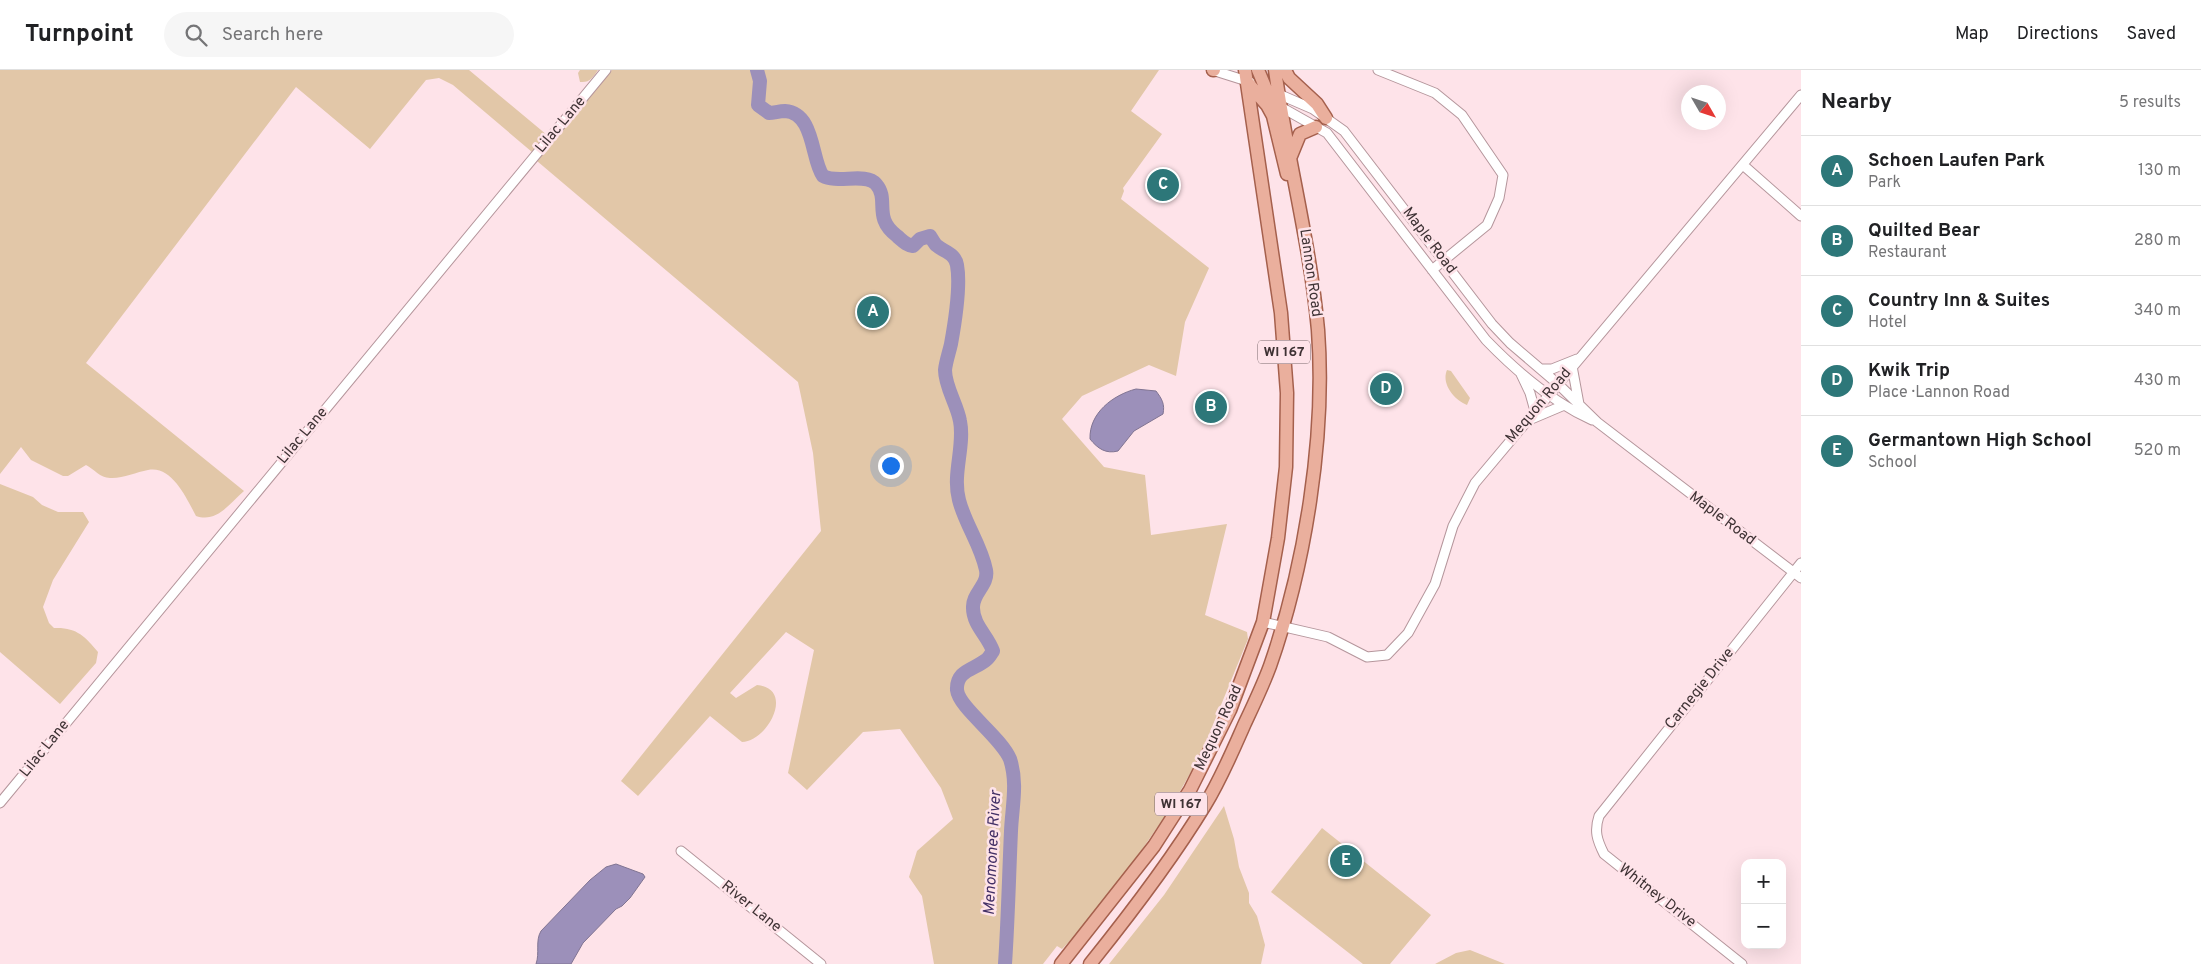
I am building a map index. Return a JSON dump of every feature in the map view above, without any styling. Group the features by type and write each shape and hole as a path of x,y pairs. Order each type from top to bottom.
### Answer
{"main road":[{"path":"1258,70 1275,96"},
{"name":"Lannon Road","path":"1275,70 1275,96 1291,156 1310,259 1318,332 1319,411 1310,503 1292,593 1283,626"},
{"path":"1285,70 1292,81 1317,104 1326,118"},
{"path":"1246,76 1273,116 1286,172 1297,191"},
{"name":"WI 167","path":"1246,76 1281,313 1287,393 1286,467 1278,538 1262,622"},
{"path":"1291,156 1300,134 1316,127"},
{"name":"Mequon Road","path":"1061,964 1154,846 1190,790 1230,710 1262,622"},
{"name":"Mequon Road","path":"1090,964 1165,867 1206,803 1234,748 1270,667 1283,626"}],"street":[{"name":"Lilac Lane","path":"0,803 606,70"},
{"name":"Maple Road","path":"1213,70 1246,76 1327,133 1486,340 1562,406 1597,422"},
{"path":"1378,70 1435,93 1462,115 1503,175 1499,198 1486,224 1432,270"},
{"name":"Maple Road","path":"1246,76 1275,96 1301,103 1326,118 1349,137 1502,336 1558,384 1597,422 1798,575"},
{"name":"Mequon Road","path":"1262,622 1328,637 1367,656 1387,655 1408,633 1435,584 1453,526 1475,483 1801,95"},
{"path":"1743,165 1801,216"},
{"path":"1541,370 1552,369 1580,357"},
{"path":"1572,366 1580,404"},
{"path":"1519,370 1530,393 1535,411"},
{"path":"1525,423 1562,406"},
{"name":"Carnegie Drive","path":"1600,816 1798,575 1801,563"},
{"name":"Whitney Drive","path":"1600,816 1596,826 1597,840 1604,854 1742,964"},
{"name":"River Lane","path":"682,851 822,964"}],"shaded area":[{"path":"0,70 469,70 547,135 532,152 453,85 439,78 426,80 370,149 296,87 86,363 244,491 216,515 203,517 196,516 178,485 164,473 157,470 106,478 86,465 68,476 63,476 31,460 21,447 0,474"},
{"path":"580,70 598,70 591,79 586,82 580,82 578,73"},
{"path":"612,70 1159,70 1131,111 1162,134 1123,188 1124,191 1121,199 1209,268 1185,322 1176,376 1149,365 1082,396 1062,419 1104,467 1145,475 1151,535 1227,524 1205,615 1247,632 1248,639 1201,754 1170,809 1132,864 1079,932 1062,949 1057,946 1043,964 934,964 922,896 909,877 917,851 953,819 941,788 900,729 863,732 807,790 788,773 814,650 786,632 730,693 736,698 757,685 769,689 775,696 774,715 760,734 751,740 742,742 710,716 638,796 621,781 821,531 813,453 798,382 537,161"},
{"path":"1447,370 1451,371 1470,398 1467,405 1453,395 1447,386"},
{"path":"1136,389 1156,391 1164,407 1163,414 1134,431 1118,451 1110,452 1099,448 1090,439 1091,430 1098,413 1111,401"},
{"path":"0,484 33,497 42,505 58,512 83,512 89,522 53,580 43,607 49,623 54,628 74,631 89,641 98,652 96,663 60,704 0,652"},
{"path":"1224,806 1234,839 1239,867 1249,893 1249,903 1257,916 1265,945 1261,964 1109,964 1164,895"},
{"path":"1322,828 1431,915 1390,964 1363,964 1271,892"},
{"path":"616,864 643,874 645,877 630,898 616,909 583,943 571,964 536,964 538,939 541,931 590,880 606,867"},
{"path":"1470,950 1505,964 1435,964 1456,953"}],"waterway":[{"name":"Menomonee River","path":"757,70 760,81 758,105 769,113 785,111 795,114 802,120 811,138 819,169 823,176 836,179 859,178 876,184 882,196 883,215 889,229 908,245 913,246 920,239 930,236 936,245 949,253 956,261 958,274 957,304 945,370 949,389 960,421 961,440 957,480 959,500 981,552 986,570 985,580 973,603 975,620 993,651 986,660 959,678 957,690 959,697 972,714 1005,750 1010,759 1014,777 1005,964"}],"place":[{"name":"Country Inn & Suites","path":"1163,185"},
{"name":"Schoen Laufen Park","path":"873,312"},
{"name":"Kwik Trip","path":"1386,389"},
{"name":"Quilted Bear","path":"1211,407"},
{"name":"Germantown High School","path":"1346,861"}]}
